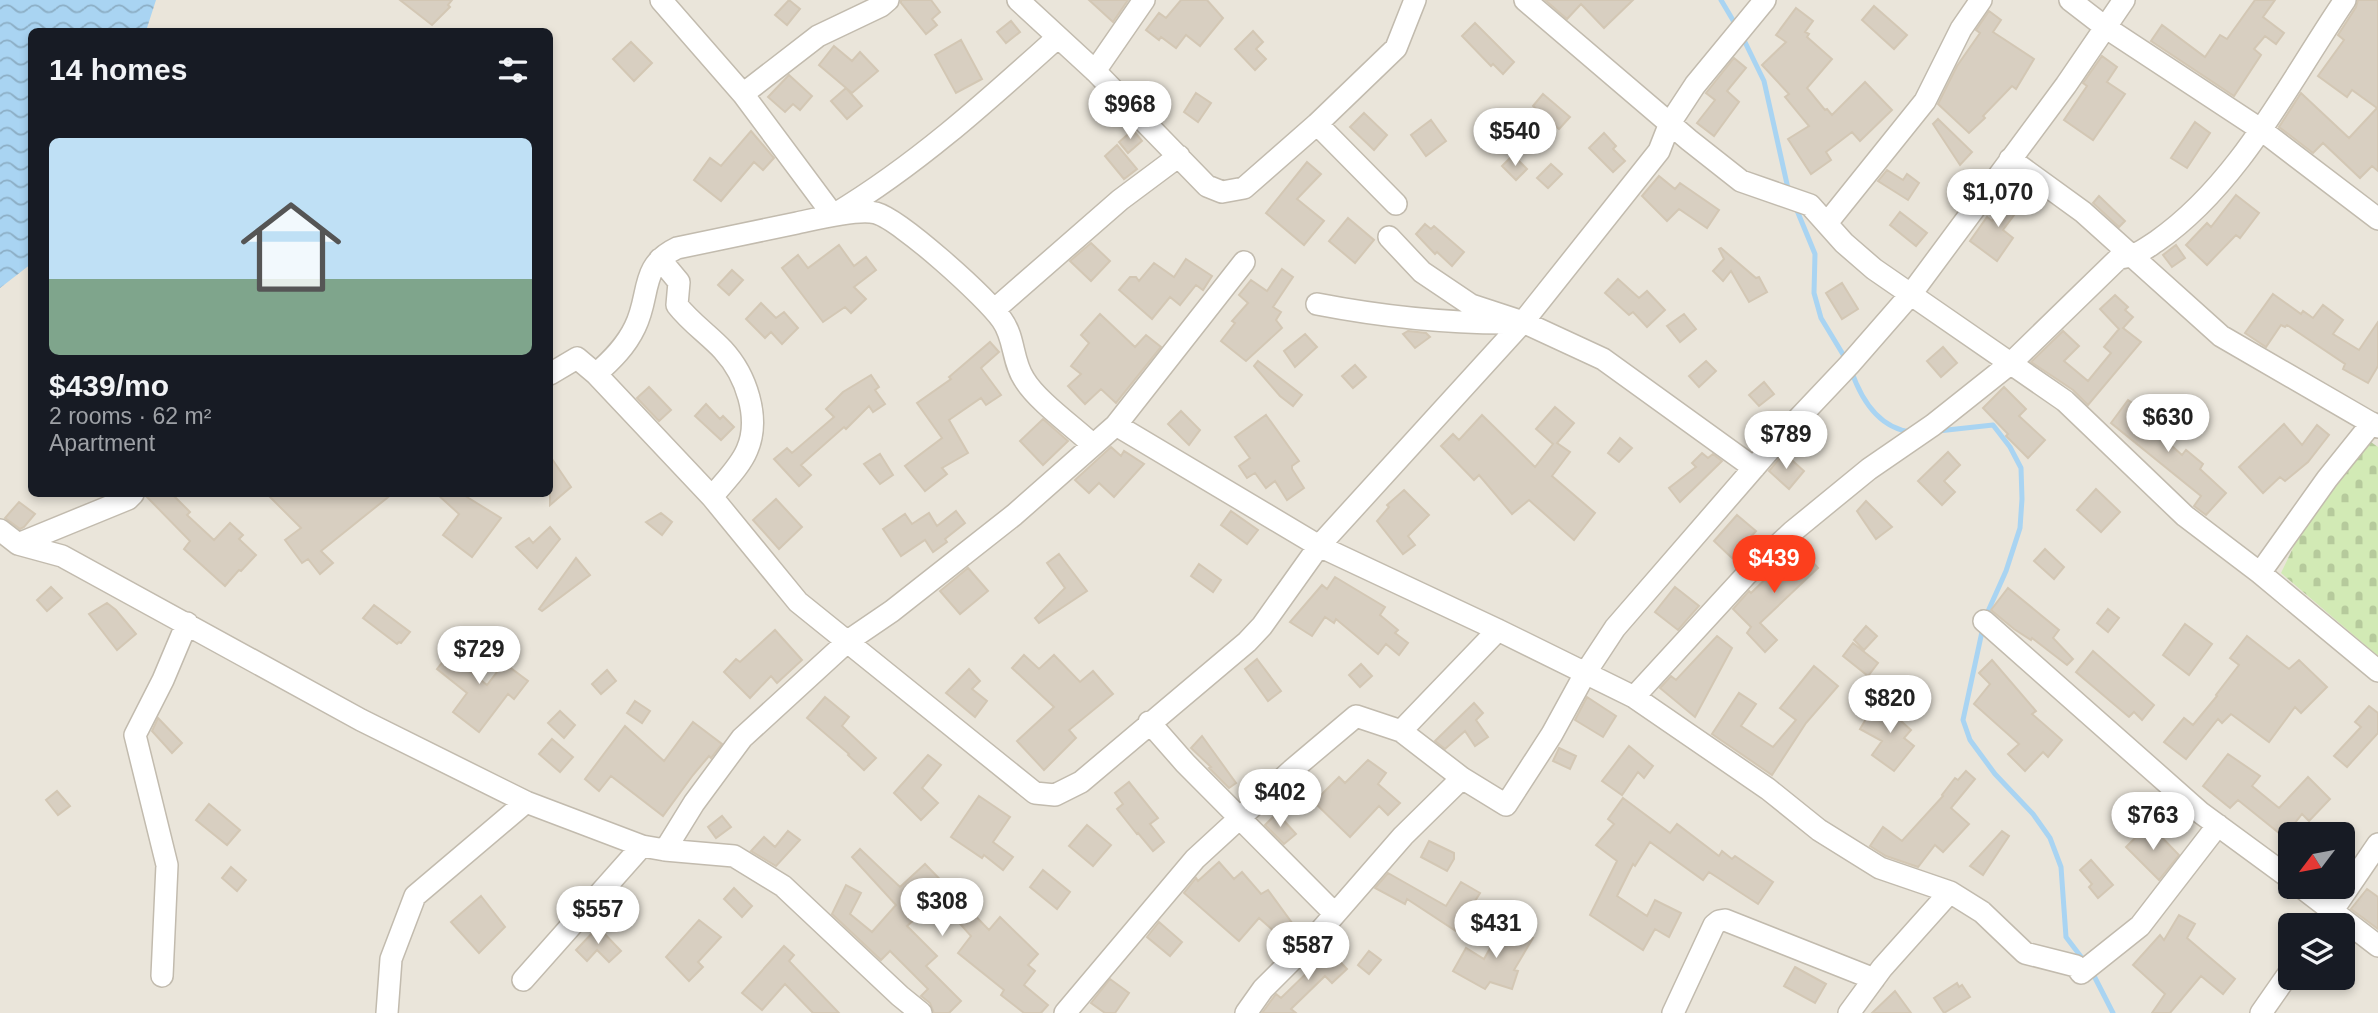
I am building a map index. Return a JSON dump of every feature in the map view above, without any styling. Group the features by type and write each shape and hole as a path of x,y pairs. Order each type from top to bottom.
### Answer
{"street":[{"path":"661,0 743,94 833,215"},
{"path":"743,94 818,36 881,6 888,0"},
{"path":"1018,0 1096,71 1207,186 1222,192 1244,188 1317,124 1396,48 1415,0"},
{"path":"1096,71 1144,0"},
{"path":"1525,0 1741,181 1810,205 1844,243 1874,270 2065,401 2185,516 2260,573 2378,671"},
{"path":"553,372 577,358 596,374 712,497 798,602 1035,793 1055,795 1081,782 1247,642 1262,626 1319,546 1523,323 1660,151 1670,123 1695,85 1765,0"},
{"path":"1827,223 1925,100 1961,29 1981,0"},
{"path":"2070,0 2105,27 2260,129 2378,219"},
{"path":"1065,1013 1195,859 1356,716 1401,731 1462,778 1506,805 1615,628 1754,467 1911,294 2066,85 2124,0"},
{"path":"1634,697 1747,573 1792,532 1869,469 1933,425 2011,363 2119,258 2133,257 2178,226 2225,177 2345,0"},
{"path":"833,215 886,182 938,143 1058,37"},
{"path":"1317,124 1396,204"},
{"path":"994,310 1120,201 1179,156"},
{"path":"2010,159 2083,212 2221,335 2375,425 2327,479 2260,573"},
{"path":"596,374 619,353 635,327 644,304 647,279 660,259 677,248 833,215 876,213 930,250 994,310 1007,328 1024,380 1093,445"},
{"path":"1389,237 1422,272 1471,305 1523,323 1603,359 1754,467"},
{"path":"660,259 679,282 677,305 725,352 743,382 752,411 753,430 747,451 712,497"},
{"path":"665,850 694,803 743,738 848,641 892,611 1014,515 1116,425 1244,262"},
{"path":"1317,304 1435,320 1523,323"},
{"path":"1116,425 1319,546 1634,697 1768,789 1829,836 1880,868 1950,892 1982,912 2025,953 2077,966 2081,973 2140,926 2218,825"},
{"path":"18,544 130,497"},
{"path":"0,530 18,544 62,556 361,720 526,803 642,846 734,856 783,886 921,1013"},
{"path":"1984,621 2201,813 2278,869"},
{"path":"162,976 167,865 135,735 163,680 187,623"},
{"path":"1401,731 1499,630"},
{"path":"1149,722 1185,763 1335,914"},
{"path":"1245,1013 1263,989 1335,914 1403,836 1462,778"},
{"path":"387,1013 391,959 415,896 526,803"},
{"path":"2331,913 2378,844"},
{"path":"523,980 642,846"},
{"path":"1849,1013 1874,979 1950,892"},
{"path":"1673,1013 1714,925 1719,921 1725,920 1874,979"},
{"path":"2355,933 2378,946"},
{"path":"2261,1013 2278,989"}],"shaded area":[{"path":"0,0 2378,0 2378,1013 0,1013"}],"green space":[{"path":"2368,440 2378,447 2378,656 2281,573 2307,519"}],"water":[{"path":"0,0 156,0 147,28 28,28 28,266 0,288"}],"building":[{"path":"400,0 452,0 448,5 450,7 432,25"},
{"path":"789,0 800,9 787,25 775,15"},
{"path":"901,0 931,0 940,12 932,19 937,25 926,34"},
{"path":"1089,0 1128,0 1113,22"},
{"path":"1181,0 1207,0 1223,18 1200,46 1186,35 1176,48 1146,30 1159,13 1166,18"},
{"path":"1545,0 1633,0 1604,28 1581,4 1567,19"},
{"path":"2255,0 2275,0 2263,17 2284,33 2276,44 2265,36 2254,49 2261,55 2234,96 2151,41 2162,25 2205,57 2220,35 2227,39"},
{"path":"2358,0 2378,0 2378,171 2372,166 2360,178 2323,143 2313,153 2279,127 2301,93 2349,138 2377,108 2352,90 2347,97 2318,76 2344,40 2338,35"},
{"path":"1874,6 1907,35 1894,49 1862,20"},
{"path":"1796,8 1813,21 1805,32 1809,34 1807,37 1832,59 1807,88 1825,110 1832,115 1865,82 1892,110 1860,141 1852,132 1826,152 1831,160 1811,174 1788,139 1809,126 1785,97 1789,94 1762,65 1786,42 1776,35"},
{"path":"1989,11 2001,20 1993,32 2034,59 2016,89 2012,86 1969,133 1938,104 1957,66 1980,33 1976,30"},
{"path":"1011,21 1020,32 1006,43 997,32"},
{"path":"1475,23 1514,62 1503,74 1493,64 1491,66 1462,36"},
{"path":"1253,31 1263,42 1256,49 1266,59 1255,70 1235,49"},
{"path":"961,40 982,79 956,93 935,55"},
{"path":"631,42 652,63 634,81 613,59"},
{"path":"834,46 852,61 860,52 878,71 852,93 819,65"},
{"path":"2102,56 2117,67 2107,82 2125,94 2093,140 2064,120 2087,86 2083,83"},
{"path":"1734,58 1746,68 1727,91 1739,102 1714,136 1697,123 1715,100 1706,93"},
{"path":"789,75 812,96 800,110 793,104 785,112 768,97"},
{"path":"846,88 862,106 847,119 831,101"},
{"path":"1196,93 1211,103 1198,122 1184,112"},
{"path":"1543,94 1570,117 1559,129 1533,106"},
{"path":"1364,113 1387,135 1374,150 1350,127"},
{"path":"1938,119 1972,152 1960,165 1933,124"},
{"path":"1431,120 1446,141 1426,156 1411,135"},
{"path":"2195,122 2210,133 2187,168 2171,158"},
{"path":"1133,130 1142,141 1128,153 1119,142"},
{"path":"751,131 774,158 763,170 754,162 721,201 694,180 710,158 721,166"},
{"path":"1604,133 1616,146 1613,149 1625,161 1613,172 1589,148"},
{"path":"1117,145 1137,169 1124,179 1105,156"},
{"path":"1513,155 1527,169 1516,180 1502,166"},
{"path":"1307,162 1321,174 1297,199 1324,221 1304,245 1266,213"},
{"path":"1551,164 1562,174 1548,188 1537,178"},
{"path":"1887,170 1903,180 1907,174 1919,183 1908,200 1878,181"},
{"path":"1659,176 1675,189 1680,183 1719,210 1707,228 1679,209 1667,221 1642,196"},
{"path":"2014,191 2026,199 2003,230 2013,238 1997,261 1970,241 1987,217 1992,221"},
{"path":"2236,195 2259,213 2240,238 2236,235 2207,265 2186,245 2207,223 2211,227"},
{"path":"2099,196 2125,221 2119,227 2093,203"},
{"path":"1900,212 1927,233 1916,246 1890,225"},
{"path":"1348,218 1374,240 1355,263 1329,241"},
{"path":"1425,224 1431,229 1434,226 1464,252 1452,266 1437,252 1435,254 1416,234"},
{"path":"1091,243 1110,261 1091,281 1070,261"},
{"path":"839,245 854,266 866,257 876,270 854,287 866,299 851,313 845,307 823,322 782,268 798,255 808,268"},
{"path":"2176,245 2185,258 2172,267 2163,255"},
{"path":"1719,249 1756,278 1759,277 1767,292 1749,302 1731,271 1723,281 1713,271 1724,259"},
{"path":"1186,259 1212,276 1203,290 1196,285 1180,305 1170,297 1152,319 1119,290 1130,277 1136,277 1139,281 1154,263 1174,277"},
{"path":"1282,269 1293,277 1273,307 1281,312 1276,320 1282,328 1246,361 1221,341 1235,323 1232,321 1248,303 1239,295 1251,280 1267,291"},
{"path":"732,270 743,280 729,295 718,285"},
{"path":"1618,279 1639,298 1647,291 1665,310 1647,327 1633,312 1629,315 1605,293"},
{"path":"1842,283 1858,309 1842,319 1826,293"},
{"path":"2273,294 2301,314 2303,311 2313,318 2323,305 2343,320 2333,334 2359,350 2378,322 2378,366 2368,383 2343,369 2345,364 2287,325 2281,325 2266,347 2245,333"},
{"path":"2115,295 2128,307 2125,310 2133,317 2123,328 2141,342 2088,405 2073,390 2031,362 2063,331 2079,346 2064,361 2088,381 2111,353 2104,347 2119,329 2100,309"},
{"path":"761,303 776,318 784,312 798,328 782,344 771,332 765,338 746,319"},
{"path":"1100,314 1135,347 1146,335 1161,347 1116,403 1101,389 1085,404 1068,386 1081,374 1071,366 1089,343 1081,335"},
{"path":"1684,314 1696,329 1680,342 1667,326"},
{"path":"1408,331 1426,333 1430,337 1415,348 1403,334"},
{"path":"1305,334 1317,347 1295,367 1284,351"},
{"path":"990,342 999,352 981,368 1001,395 986,405 981,398 949,420 968,453 942,468 947,474 925,491 905,466 942,438 917,403 951,379 949,377"},
{"path":"1943,347 1957,363 1941,377 1927,361"},
{"path":"1258,361 1302,395 1293,406 1280,396 1254,366"},
{"path":"1706,361 1716,371 1699,387 1689,376"},
{"path":"1355,365 1366,377 1353,388 1342,376"},
{"path":"871,375 879,387 875,390 885,404 873,412 869,406 846,429 844,427 801,465 811,475 799,486 774,459 787,448 792,453 834,417 826,409 843,392"},
{"path":"1764,382 1774,394 1759,406 1749,395"},
{"path":"649,387 671,410 659,421 637,398"},
{"path":"2004,387 2026,409 2019,416 2045,440 2028,458 1983,408"},
{"path":"2128,400 2161,420 2154,430 2182,455 2186,450 2203,464 2200,469 2226,493 2206,515 2194,506 2201,496 2111,423"},
{"path":"706,404 720,419 723,416 734,427 721,440 695,416"},
{"path":"1555,407 1574,423 1557,443 1570,452 1552,476 1595,513 1574,540 1529,500 1512,514 1479,475 1474,480 1441,446 1453,434 1459,440 1482,415 1535,467 1553,444 1536,429"},
{"path":"1181,411 1200,430 1189,445 1168,424"},
{"path":"1266,415 1299,461 1292,469 1304,488 1287,500 1275,481 1266,488 1255,473 1247,478 1239,466 1250,458 1235,437"},
{"path":"1043,419 1068,441 1043,465 1020,441"},
{"path":"2284,424 2302,445 2317,425 2329,435 2308,462 2285,481 2280,477 2263,493 2239,467"},
{"path":"1620,438 1632,448 1619,462 1608,453"},
{"path":"1111,447 1121,456 1124,451 1144,464 1114,497 1099,483 1089,493 1075,480"},
{"path":"1948,452 1960,465 1944,481 1955,492 1942,505 1918,481"},
{"path":"1702,453 1708,458 1713,454 1722,461 1680,502 1669,488 1696,467 1692,463"},
{"path":"1784,453 1804,471 1789,489 1769,471"},
{"path":"880,454 893,475 880,484 864,464"},
{"path":"553,460 571,487 550,505 550,497 553,497"},
{"path":"2096,489 2120,512 2101,532 2077,510"},
{"path":"1404,490 1429,515 1408,536 1415,545 1403,554 1377,521 1389,507 1387,505"},
{"path":"147,497 175,497 190,512 187,515 214,540 230,523 243,535 239,539 256,555 225,586 184,549 190,541"},
{"path":"270,497 388,497 321,551 333,563 320,574 308,559 302,563 285,540 301,528"},
{"path":"440,497 467,497 501,518 472,557 443,535 459,514"},
{"path":"776,499 802,527 779,549 753,520"},
{"path":"1866,501 1892,527 1876,539 1857,511"},
{"path":"19,502 35,514 20,529 5,518"},
{"path":"956,511 965,523 933,552 925,540 901,556 883,529 905,514 912,524 929,513 937,526"},
{"path":"1231,511 1258,530 1247,544 1221,525"},
{"path":"661,513 672,522 662,535 646,522"},
{"path":"1737,515 1756,531 1732,558 1714,541"},
{"path":"550,527 560,539 537,568 516,547 529,538 533,543"},
{"path":"1799,547 1818,568 1760,623 1777,640 1765,652 1747,633 1751,627 1733,609 1749,591 1751,593"},
{"path":"2045,549 2064,567 2054,579 2034,561"},
{"path":"1059,554 1087,591 1039,623 1035,618 1065,588 1047,563"},
{"path":"576,558 590,575 542,611 539,609"},
{"path":"1199,564 1221,580 1213,592 1191,576"},
{"path":"968,568 988,591 960,614 940,591"},
{"path":"1335,577 1385,607 1380,615 1398,630 1395,633 1408,643 1399,655 1386,644 1378,654 1336,619 1334,623 1325,617 1312,636 1290,622 1322,585 1327,589"},
{"path":"51,587 62,598 47,611 37,600"},
{"path":"1675,587 1699,606 1678,630 1655,612"},
{"path":"2008,588 2059,630 2053,638 2073,659 2067,665 1991,610"},
{"path":"107,603 136,634 117,650 89,614"},
{"path":"374,605 410,632 401,643 397,644 363,618"},
{"path":"2108,609 2119,618 2108,632 2097,623"},
{"path":"2185,624 2212,644 2189,675 2163,655"},
{"path":"1866,626 1877,636 1864,650 1854,640"},
{"path":"775,630 802,660 777,683 771,676 750,698 724,672 736,659 740,662"},
{"path":"1717,636 1732,648 1695,717 1660,688 1671,676 1676,680"},
{"path":"2247,636 2289,669 2299,660 2327,687 2301,713 2295,707 2269,742 2231,714 2222,723 2218,719 2186,759 2164,742 2184,718 2193,725 2217,696 2239,665 2230,658"},
{"path":"462,637 477,649 463,666 487,685 504,663 528,681 514,699 508,694 479,732 453,712 467,693 437,669"},
{"path":"1853,643 1878,663 1868,676 1843,656"},
{"path":"2093,651 2154,705 2142,720 2134,712 2129,717 2076,672"},
{"path":"1024,655 1039,669 1054,655 1080,682 1093,671 1113,694 1069,730 1076,738 1044,770 1017,741 1054,707 1012,668"},
{"path":"1257,659 1281,691 1268,701 1245,669"},
{"path":"1992,660 2036,711 2032,714 2062,740 2048,757 2043,752 2025,771 2008,754 2019,744 1974,704 1990,684 1979,673"},
{"path":"1361,664 1372,676 1360,687 1349,675"},
{"path":"1814,666 1838,686 1806,723 1772,775 1712,734 1739,693 1756,704 1741,726 1773,747 1796,720 1780,708"},
{"path":"969,669 980,681 972,689 987,701 975,717 946,693"},
{"path":"607,670 616,681 601,694 592,684"},
{"path":"1901,696 1912,704 1901,721 1911,730 1904,738 1914,746 1894,771 1872,755 1882,741 1860,729 1870,712 1884,720"},
{"path":"825,697 849,717 842,726 876,758 864,770 807,718"},
{"path":"1587,697 1616,716 1603,737 1575,720"},
{"path":"635,701 650,711 642,723 627,713"},
{"path":"1474,703 1483,713 1476,720 1488,737 1475,746 1465,731 1445,749 1435,741"},
{"path":"2369,706 2378,713 2378,733 2347,767 2334,756 2361,727 2355,722"},
{"path":"560,711 575,725 564,738 548,723"},
{"path":"158,718 182,743 172,753 152,731"},
{"path":"693,722 722,744 693,775 663,816 611,776 599,791 585,779 625,726 664,761"},
{"path":"1202,736 1236,783 1229,788 1191,748"},
{"path":"552,739 573,757 560,772 539,754"},
{"path":"1629,746 1653,766 1644,778 1638,772 1622,795 1602,781"},
{"path":"1559,748 1576,756 1570,769 1553,761"},
{"path":"2228,754 2260,776 2252,786 2279,808 2308,777 2330,799 2309,821 2302,814 2296,822 2278,822 2278,832 2238,800 2230,808 2203,786"},
{"path":"928,755 941,765 922,788 938,803 921,820 894,793"},
{"path":"1368,760 1386,773 1378,784 1400,803 1388,815 1379,806 1350,837 1314,802 1339,777 1345,783"},
{"path":"1966,771 1975,779 1951,808 1969,824 1943,852 1935,845 1918,867 1886,856 1870,846 1883,827 1902,841 1943,796 1955,778 1958,780"},
{"path":"1129,782 1158,818 1150,824 1164,842 1153,851 1117,809 1123,804 1115,793"},
{"path":"57,791 70,806 58,815 46,800"},
{"path":"979,796 1010,817 993,842 1013,857 1003,870 984,855 982,858 951,837"},
{"path":"1623,798 1670,833 1677,824 1719,856 1722,851 1732,859 1735,856 1773,882 1758,904 1709,872 1703,880 1650,842 1635,866 1633,864 1617,896 1647,916 1655,900 1681,913 1669,937 1655,929 1643,950 1590,915 1617,861 1596,845 1614,824 1608,819"},
{"path":"209,804 240,830 227,845 196,820"},
{"path":"1277,813 1296,834 1284,844 1265,825"},
{"path":"722,816 731,827 716,838 708,827"},
{"path":"2149,824 2179,855 2159,880 2126,847"},
{"path":"1087,825 1111,845 1093,866 1069,846"},
{"path":"788,831 800,840 776,866 751,851 764,837 775,847"},
{"path":"2002,831 2009,836 1983,875 1970,866"},
{"path":"1429,841 1454,853 1454,859 1447,871 1421,857"},
{"path":"860,849 900,887 925,864 989,930 1000,917 1038,954 1028,965 1035,971 1024,985 1048,1005 1041,1013 1024,1013 1001,995 1004,990 958,953 971,936 938,899 907,926 937,956 926,966 961,1001 949,1013 934,1013 930,1003 921,996 928,989 890,951 881,960 832,914 846,885 861,893 850,914 872,932 896,905 852,857"},
{"path":"2091,860 2113,885 2098,898 2089,887 2092,884 2080,870"},
{"path":"1219,862 1234,879 1242,872 1261,894 1268,890 1295,927 1284,940 1259,918 1239,941 1184,893 1196,878 1198,881"},
{"path":"231,867 246,880 237,891 222,878"},
{"path":"1043,870 1070,892 1057,909 1030,887"},
{"path":"1388,873 1446,906 1461,882 1480,893 1456,931 1407,899 1405,904 1375,888"},
{"path":"734,888 752,906 742,917 724,899"},
{"path":"2367,889 2378,897 2378,929 2351,909"},
{"path":"481,896 505,927 479,953 451,922"},
{"path":"2179,915 2195,924 2187,938 2235,979 2223,994 2201,976 2170,1013 2152,1013 2165,994 2133,965 2160,935 2164,940"},
{"path":"699,920 721,937 698,962 703,967 689,981 666,957"},
{"path":"1159,922 1182,942 1170,956 1147,937"},
{"path":"1504,923 1533,938 1514,970 1518,971 1512,989 1490,982 1485,989 1453,971 1466,948 1484,959"},
{"path":"598,927 621,951 609,962 597,950 587,961 576,950"},
{"path":"784,946 794,955 789,961 839,1013 813,1013 785,984 762,1010 742,993"},
{"path":"1325,946 1347,969 1332,983 1325,976 1291,1009 1296,1013 1262,1013 1276,994 1281,998 1315,965 1310,960"},
{"path":"1369,951 1381,960 1369,974 1358,965"},
{"path":"1795,967 1826,984 1815,1003 1784,986"},
{"path":"1110,979 1129,993 1115,1013 1105,1013 1091,1003"},
{"path":"1957,983 1959,987 1962,985 1970,997 1944,1013 1934,998"},
{"path":"1895,991 1911,1013 1872,1013"}],"waterway":[{"path":"1721,0 1737,27"},
{"path":"1742,36 1764,81 1789,193"},
{"path":"1796,208 1815,254 1814,293 1821,318 1847,361"},
{"path":"1851,370 1860,391 1873,410 1890,425 1911,432"},
{"path":"1938,431 1993,425 2010,447 2021,468 2020,528 2006,571 1985,618"},
{"path":"1983,627 1963,720 1970,740 1995,774 2033,814 2050,838 2061,867 2066,937 2085,962"},
{"path":"2091,970 2113,1013"}]}
